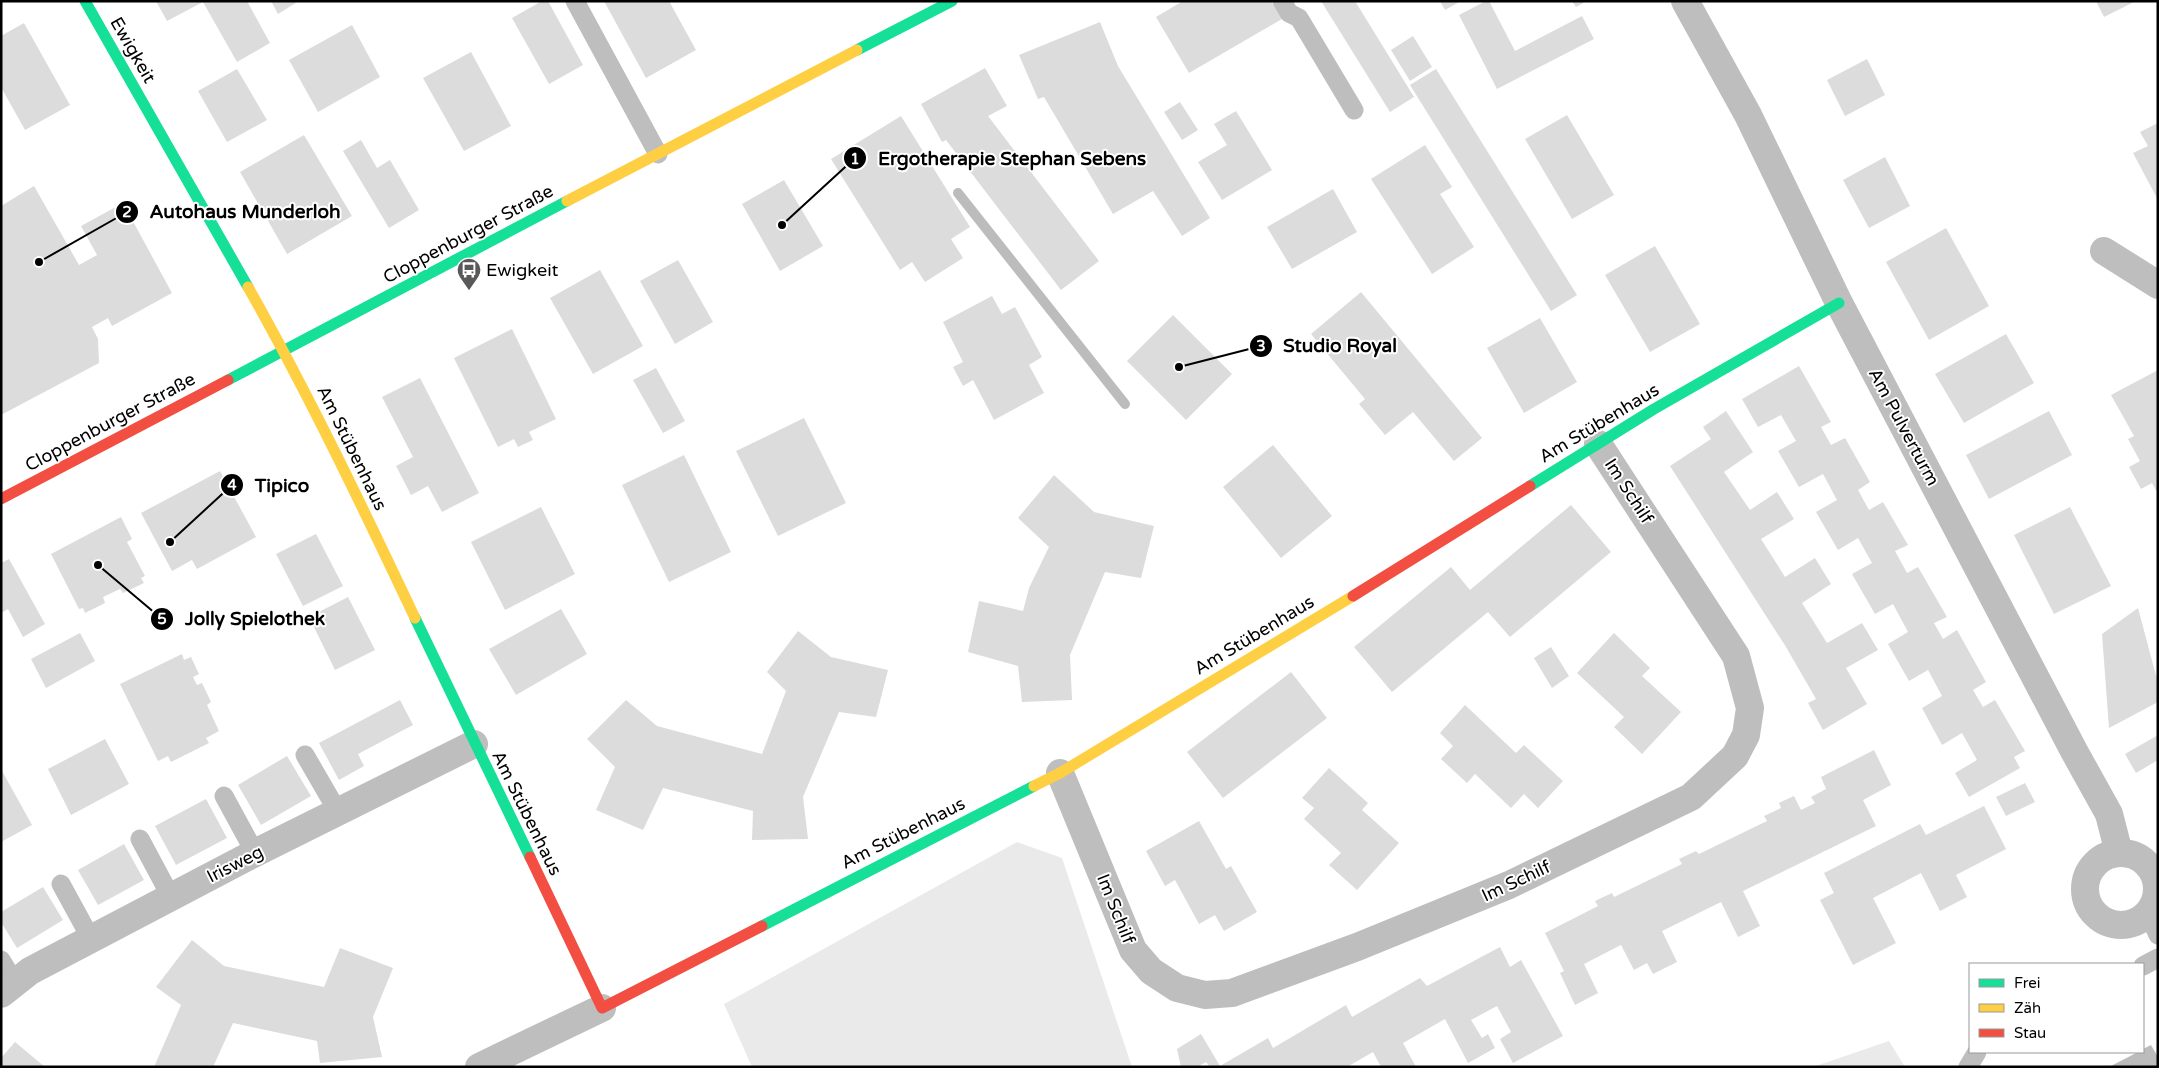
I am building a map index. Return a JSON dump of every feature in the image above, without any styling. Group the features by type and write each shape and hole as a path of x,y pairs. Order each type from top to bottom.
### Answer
{"street":[{"name":"Ewigkeit","path":"85,1 284,350"},
{"name":"Cloppenburger Straße","path":"1,499 952,1"},
{"name":"Am Pulverturm","path":"1686,1 1748,116 1839,303 2074,751 2109,814 2119,853"},
{"path":"2104,251 2158,285"},
{"name":"Am Stübenhaus","path":"284,350 340,460 474,744 602,1008 1060,773 1598,444 1839,303"},
{"name":"Im Schilf","path":"1060,773 1133,950 1151,971 1177,988 1205,996 1232,993 1357,947 1483,897 1691,797 1735,756 1746,735 1750,708 1736,656 1598,444"},
{"name":"Irisweg","path":"8,989 30,971 255,853 474,744"},
{"path":"2119,853 2129,854 2148,864 2154,873 2157,883 2154,914 2128,924 2116,924 2096,914 2089,905 2086,894 2086,882 2090,871 2097,862 2107,856 2119,853"},
{"path":"479,1067 602,1008"}],"lane":[{"path":"575,1 658,154"},
{"path":"1282,1 1289,13 1298,18 1354,110"},
{"path":"305,755 338,812"},
{"path":"224,796 255,853"},
{"path":"140,839 171,897"},
{"path":"61,884 91,939"},
{"path":"2144,965 2158,958"},
{"path":"1,960 8,989"},
{"path":"1968,1067 1976,1053"}],"shaded area":[{"path":"1017,842 1062,858 1132,1067 752,1067 724,1004"},
{"path":"1889,1041 1905,1067 1813,1067"},
{"path":"2151,1045 2158,1057 2158,1067 2109,1067 2136,1053 2144,1053 2144,1048"}],"building":[{"path":"156,1 247,1 270,43 237,62 203,2 167,21"},
{"path":"271,1 299,1 278,14"},
{"path":"542,1 548,1 583,65 549,84 512,18"},
{"path":"604,1 669,1 696,50 646,78"},
{"path":"1183,1 1271,1 1282,19 1189,73 1156,17"},
{"path":"1321,1 1355,1 1414,97 1390,112"},
{"path":"1440,1 1461,1 1445,10"},
{"path":"1489,1 1515,51 1582,16 1594,39 1497,89 1459,15"},
{"path":"1572,1 1587,1 1576,7"},
{"path":"2096,1 2136,1 2104,17"},
{"path":"1100,22 1118,66 1210,218 1182,236 1153,191 1113,214 1044,97 1038,99 1019,55"},
{"path":"24,23 70,105 25,130 1,87 1,36"},
{"path":"352,25 380,77 318,112 289,60"},
{"path":"1413,36 1432,67 1410,81 1391,50"},
{"path":"471,52 511,126 464,151 423,78"},
{"path":"1867,59 1885,95 1845,116 1827,80"},
{"path":"985,68 1007,106 988,116 1099,261 1061,290 946,140 942,142 921,104"},
{"path":"237,69 267,120 227,142 198,91"},
{"path":"1436,69 1577,295 1551,311 1410,85"},
{"path":"1180,102 1198,130 1182,140 1164,112"},
{"path":"1236,111 1272,170 1222,200 1198,162 1227,145 1214,124"},
{"path":"1567,115 1614,195 1572,219 1525,139"},
{"path":"901,116 970,227 951,239 963,258 925,282 912,262 900,270 831,159"},
{"path":"2158,123 2158,200 2133,153 2148,146 2140,132"},
{"path":"304,135 352,216 287,254 240,172"},
{"path":"361,140 377,168 390,160 419,210 389,228 343,151"},
{"path":"1425,145 1452,187 1440,194 1474,247 1432,274 1371,179"},
{"path":"1885,157 1910,206 1869,228 1843,180"},
{"path":"784,180 823,246 780,271 742,204"},
{"path":"34,186 79,265 97,255 81,226 123,203 172,293 112,326 108,318 92,327 98,339 99,363 1,415 1,206"},
{"path":"1333,189 1357,232 1292,269 1267,227"},
{"path":"1946,228 1989,306 1929,340 1886,262"},
{"path":"1655,246 1700,324 1650,352 1605,275"},
{"path":"678,260 713,322 675,344 640,281"},
{"path":"600,270 643,346 593,374 550,298"},
{"path":"1361,292 1482,438 1454,461 1413,412 1385,435 1359,404 1365,399 1311,334"},
{"path":"992,296 1002,314 1015,307 1042,357 1029,365 1044,393 994,420 973,380 963,386 953,367 963,362 943,322"},
{"path":"1173,315 1232,374 1186,420 1127,361"},
{"path":"1540,318 1577,382 1524,413 1487,348"},
{"path":"512,329 556,419 529,432 533,440 518,447 514,439 498,447 454,358"},
{"path":"2006,334 2034,383 1964,423 1935,374"},
{"path":"1799,366 1831,422 1821,427 1831,445 1845,438 1870,482 1858,490 1869,510 1883,502 1908,545 1895,551 1907,573 1918,567 1947,617 1934,623 1943,639 1957,630 1986,682 1973,690 1983,707 1995,700 2025,751 2014,757 2020,768 1969,797 1955,773 1977,760 1962,733 1942,745 1922,708 1942,696 1928,670 1909,681 1888,644 1908,632 1893,604 1875,614 1852,574 1872,563 1858,538 1838,550 1816,512 1837,500 1823,474 1799,487 1778,451 1796,441 1781,415 1758,427 1742,399"},
{"path":"656,368 685,421 663,433 633,380"},
{"path":"2158,370 2158,494 2152,483 2141,489 2129,467 2140,461 2128,439 2134,436 2111,395"},
{"path":"420,378 479,493 442,512 428,486 411,495 396,466 413,457 382,397"},
{"path":"1726,411 1753,452 1724,472 1750,510 1777,492 1794,519 1761,539 1785,577 1815,558 1831,584 1802,603 1827,643 1862,623 1878,650 1846,668 1867,704 1823,730 1808,703 1816,699 1786,647 1670,466 1711,439 1703,427"},
{"path":"2049,411 2072,455 1989,499 1966,455"},
{"path":"804,418 846,503 778,536 736,451"},
{"path":"1273,445 1332,516 1281,558 1223,487"},
{"path":"684,455 731,552 669,582 622,485"},
{"path":"220,471 256,537 197,569 192,560 172,571 141,513"},
{"path":"1054,475 1094,512 1154,526 1141,578 1105,572 1070,655 1072,700 1022,702 1018,666 968,652 979,601 1023,611 1029,588 1049,547 1018,518"},
{"path":"1571,505 1611,552 1510,637 1488,612 1392,692 1354,647 1451,567 1470,590"},
{"path":"541,507 575,574 505,610 471,542"},
{"path":"2070,507 2111,586 2054,614 2014,535"},
{"path":"121,517 132,539 127,542 145,576 141,578 144,583 123,593 120,589 103,597 105,603 85,613 83,608 79,609 51,554"},
{"path":"316,534 343,586 303,606 276,554"},
{"path":"9,559 45,624 23,637 8,609 1,613 1,563"},
{"path":"348,597 375,650 335,670 309,617"},
{"path":"2138,608 2158,683 2158,702 2109,728 2102,634"},
{"path":"561,609 587,654 516,695 489,649"},
{"path":"798,631 831,657 888,670 876,717 839,712 803,797 808,839 752,840 753,811 663,788 643,830 596,810 615,767 587,739 626,700 657,726 762,754 786,691 767,672"},
{"path":"80,633 95,661 46,688 31,659"},
{"path":"1614,633 1650,668 1642,676 1681,712 1642,754 1614,727 1624,717 1577,673"},
{"path":"1551,647 1569,676 1552,688 1534,658"},
{"path":"182,654 184,660 191,657 199,674 193,677 197,685 202,683 211,702 207,705 219,731 206,738 209,743 171,762 168,756 158,761 120,684"},
{"path":"1291,672 1327,718 1223,798 1187,752"},
{"path":"400,700 413,725 358,754 364,766 339,780 319,743"},
{"path":"1465,705 1516,753 1524,745 1563,781 1538,808 1524,794 1511,808 1475,774 1467,783 1441,759 1453,746 1440,733"},
{"path":"2158,735 2158,760 2136,773 2125,754"},
{"path":"105,739 129,784 71,815 48,769"},
{"path":"1874,750 1891,785 1863,800 1876,826 1743,891 1760,926 1738,937 1721,902 1662,931 1677,962 1653,974 1647,963 1634,970 1621,945 1584,964 1598,993 1575,1005 1560,973 1564,971 1545,933 1598,906 1595,901 1612,893 1614,897 1682,864 1679,859 1696,851 1699,854 1767,821 1764,816 1781,808 1779,803 1783,801 1794,796 1801,810 1815,803 1811,797 1826,789 1821,777"},
{"path":"287,756 311,796 261,825 238,785"},
{"path":"1329,768 1368,803 1362,810 1399,843 1357,890 1329,865 1341,853 1304,819 1314,808 1302,798"},
{"path":"1,769 32,825 1,842"},
{"path":"2025,783 2035,802 2006,816 1996,797"},
{"path":"206,799 227,838 176,865 155,826"},
{"path":"1984,806 2006,849 1956,875 1967,897 1940,911 1921,873 1873,898 1896,943 1853,965 1820,900 1834,893 1824,873 1920,824 1926,835"},
{"path":"1199,821 1226,869 1231,866 1257,912 1224,931 1215,915 1199,924 1175,880 1165,886 1146,851"},
{"path":"124,844 144,880 98,905 78,870"},
{"path":"43,887 63,920 17,948 1,922 1,912"},
{"path":"192,940 224,966 324,987 340,948 393,968 373,1017 382,1057 320,1063 317,1041 233,1023 213,1067 154,1067 181,1005 156,987"},
{"path":"1500,947 1510,967 1521,960 1563,1036 1513,1063 1500,1039 1511,1032 1497,1006 1471,1020 1482,1038 1488,1034 1495,1048 1468,1063 1445,1019 1403,1043 1416,1067 1381,1067 1373,1052 1347,1067 1210,1067 1206,1062 1197,1067 1181,1067 1177,1049 1201,1034 1220,1066 1268,1038 1273,1048 1346,1005 1352,1017 1420,978 1427,986"},
{"path":"15,1042 45,1067 1,1067 1,1058"}],"waterway":[{"path":"958,193 1125,404"}],"traffic: fast":[{"path":"85,1 248,287"},
{"path":"857,50 952,1"},
{"path":"228,380 567,201"},
{"path":"1530,486 1654,409 1839,303"},
{"path":"415,618 530,857"},
{"path":"762,926 1034,786"}],"traffic: slow":[{"path":"567,201 857,50"},
{"path":"248,287 314,410 415,618"},
{"path":"1034,786 1060,773 1353,596"}],"traffic: jam":[{"path":"1,499 228,380"},
{"path":"1353,596 1530,486"},
{"path":"530,857 602,1008 762,926"}],"place":[{"name":"Ergotherapie Stephan Sebens","path":"782,225"},
{"name":"Autohaus Munderloh","path":"39,262"},
{"name":"Ewigkeit","path":"469,291"},
{"name":"Studio Royal","path":"1179,367"},
{"name":"Tipico","path":"170,542"},
{"name":"Jolly Spielothek","path":"98,565"}]}
